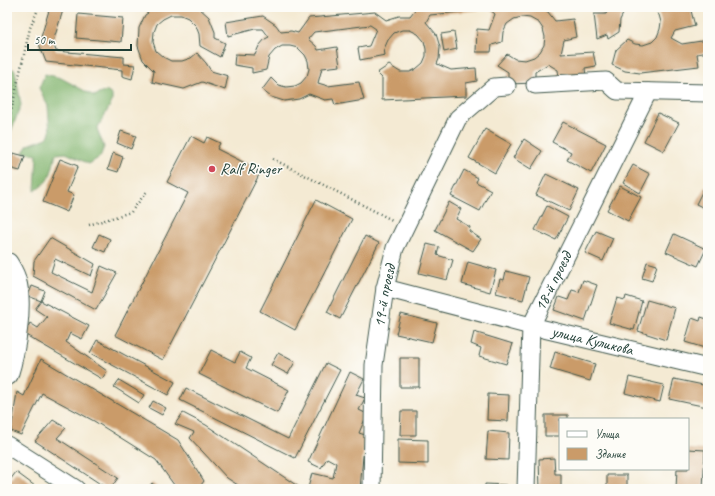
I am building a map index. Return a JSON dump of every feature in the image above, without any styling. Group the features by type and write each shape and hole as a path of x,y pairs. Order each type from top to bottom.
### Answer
{"street":[{"path":"535,85 606,81 617,91 708,93"},
{"name":"19-й проезд","path":"372,489 374,365 385,288 395,248 458,118 494,87 507,86"},
{"name":"18-й проезд","path":"526,489 531,326 648,92"},
{"path":"7,264 15,280 18,300 12,355 7,374"},
{"name":"улица Куликова","path":"385,288 531,326 708,368"},
{"path":"7,445 76,489"}],"path":[{"path":"7,129 30,28 39,7"},
{"path":"273,159 405,227"},
{"path":"89,225 131,212 148,190"}],"green space":[{"path":"7,67 15,70 21,105 10,134 7,133"},
{"path":"45,74 61,78 94,96 106,91 112,95 112,102 97,129 104,147 100,157 89,164 66,153 56,154 52,171 48,179 35,191 37,155 23,152 28,145 47,138 50,133 48,106 39,88"}],"building":[{"path":"50,7 64,7 53,42 56,51 124,57 124,64 135,65 132,79 122,76 122,70 46,62 39,44"},
{"path":"143,7 198,7 209,17 215,32 215,38 225,43 220,57 200,46 199,34 196,26 188,18 181,15 171,15 157,24 153,42 156,51 171,61 182,61 191,58 197,53 211,71 228,76 225,90 202,82 184,89 152,82 154,71 143,60 138,46 139,28 145,15 148,13"},
{"path":"417,7 547,7 545,10 555,21 573,19 576,37 564,40 561,54 593,52 596,66 585,68 586,77 559,79 558,70 548,64 535,72 535,83 508,84 508,72 497,65 507,54 515,59 525,60 534,57 540,52 544,45 545,37 543,29 539,23 530,18 522,17 514,19 507,24 503,32 502,42 492,45 491,52 476,52 477,29 489,30 495,14 489,9 430,15 426,22 436,34 440,47 437,64 451,70 476,68 477,81 466,83 466,96 382,100 382,78 377,73 389,65 400,72 410,72 423,63 426,56 424,41 418,34 410,30 402,30 394,33 388,40 384,49 385,55 360,60 358,48 369,46 376,29 370,25 314,32 308,39 316,46 318,50 337,47 340,66 322,68 318,83 328,86 359,82 364,100 335,105 333,99 325,100 309,94 299,99 284,101 271,97 262,90 271,78 278,85 286,87 295,86 301,83 307,76 309,69 308,61 305,55 298,48 282,46 275,50 269,57 266,70 252,73 252,68 234,65 235,54 255,55 259,46 269,37 263,29 255,29 228,36 226,22 263,16 276,25 281,32 291,31 298,33 309,18 375,12 386,20 399,16 410,16"},
{"path":"610,7 629,7 624,12 620,20 619,32 608,39 607,35 597,39 594,14 606,14"},
{"path":"651,7 690,7 695,26 675,31 671,38 682,44 708,40 708,52 697,54 699,66 640,73 625,71 612,65 616,50 627,40 635,44 643,45 652,42 657,37 661,22 659,15"},
{"path":"78,14 123,18 121,42 76,38"},
{"path":"454,32 457,49 444,52 441,34"},
{"path":"658,113 679,123 664,151 644,141"},
{"path":"563,122 606,144 591,173 567,160 571,152 552,142"},
{"path":"485,129 511,144 495,173 469,158"},
{"path":"121,131 136,136 131,149 117,143"},
{"path":"191,136 204,143 207,137 220,143 217,149 261,171 163,360 115,335 188,193 167,182"},
{"path":"524,139 542,151 531,169 513,158"},
{"path":"13,153 25,156 20,171 9,168"},
{"path":"113,153 123,157 118,172 108,169"},
{"path":"60,159 78,166 67,192 74,195 67,212 43,202"},
{"path":"633,165 650,174 640,193 623,183"},
{"path":"464,170 478,178 476,182 491,190 480,211 451,196"},
{"path":"546,174 579,190 569,211 536,195"},
{"path":"620,186 641,197 628,221 607,210"},
{"path":"705,186 708,187 708,210 696,204"},
{"path":"316,200 352,219 295,330 260,311"},
{"path":"449,202 461,209 456,219 470,227 469,231 481,239 473,251 435,230"},
{"path":"547,206 568,217 556,240 535,230"},
{"path":"596,231 613,238 603,261 585,253"},
{"path":"99,234 110,239 105,252 93,247"},
{"path":"674,234 706,249 698,266 666,252"},
{"path":"365,236 379,243 340,319 327,312"},
{"path":"50,238 95,264 91,276 55,259 51,272 92,292 101,266 117,273 96,310 33,276 34,261"},
{"path":"427,244 439,247 437,255 453,260 447,280 419,273"},
{"path":"468,262 496,270 490,292 462,284"},
{"path":"647,262 657,265 652,281 642,278"},
{"path":"506,271 529,277 523,300 496,293 500,279 504,280"},
{"path":"583,280 597,285 585,321 554,310 559,297 568,300 572,290 579,292"},
{"path":"32,286 45,291 41,301 28,296"},
{"path":"626,296 642,301 634,330 609,323 617,298 625,300"},
{"path":"647,300 675,308 666,340 638,331"},
{"path":"41,301 89,326 82,339 70,333 66,342 107,371 102,379 24,334 30,323 38,328 47,317 35,309"},
{"path":"401,314 437,323 432,342 396,334"},
{"path":"701,317 707,319 706,322 708,323 708,349 685,342 692,318 700,321"},
{"path":"474,332 513,344 506,364 479,356 481,348 471,344"},
{"path":"97,340 175,382 168,395 90,353"},
{"path":"211,350 235,362 240,352 251,358 246,368 289,390 277,413 199,374"},
{"path":"555,352 595,364 590,381 550,369"},
{"path":"278,353 295,362 288,374 271,365"},
{"path":"400,358 419,358 419,387 400,387"},
{"path":"41,359 178,440 204,481 198,489 177,489 156,460 94,421 42,393 21,435 11,431 17,392 24,396"},
{"path":"326,363 340,370 295,458 180,400 186,388 288,439"},
{"path":"350,372 364,379 356,395 365,398 359,410 367,414 359,433 365,435 360,489 308,488 312,473 333,478 336,463 327,458 321,468 308,462"},
{"path":"629,377 664,385 660,402 625,393"},
{"path":"674,379 708,386 707,407 669,399"},
{"path":"119,380 144,395 139,403 114,387"},
{"path":"488,394 509,395 508,421 487,420"},
{"path":"153,401 166,408 162,415 149,408"},
{"path":"401,411 416,411 416,435 400,435"},
{"path":"183,413 206,425 302,489 244,489 227,478 190,438 194,432 175,424"},
{"path":"545,415 568,415 568,418 559,418 559,436 545,436"},
{"path":"53,420 66,428 57,438 118,478 110,489 35,441"},
{"path":"488,431 509,433 508,460 486,459"},
{"path":"398,439 428,440 428,464 398,463"},
{"path":"689,449 705,450 703,489 676,489 677,470 689,470"},
{"path":"554,458 555,474 561,474 561,489 540,489 539,459"},
{"path":"16,472 39,489 7,489 7,484"},
{"path":"607,475 627,475 627,489 607,489"},
{"path":"152,483 159,489 147,489"},
{"path":"485,484 507,485 506,489 485,489"},
{"path":"399,487 417,488 417,489 399,489"}],"place":[{"name":"Ralf Ringer","path":"212,169"}]}
